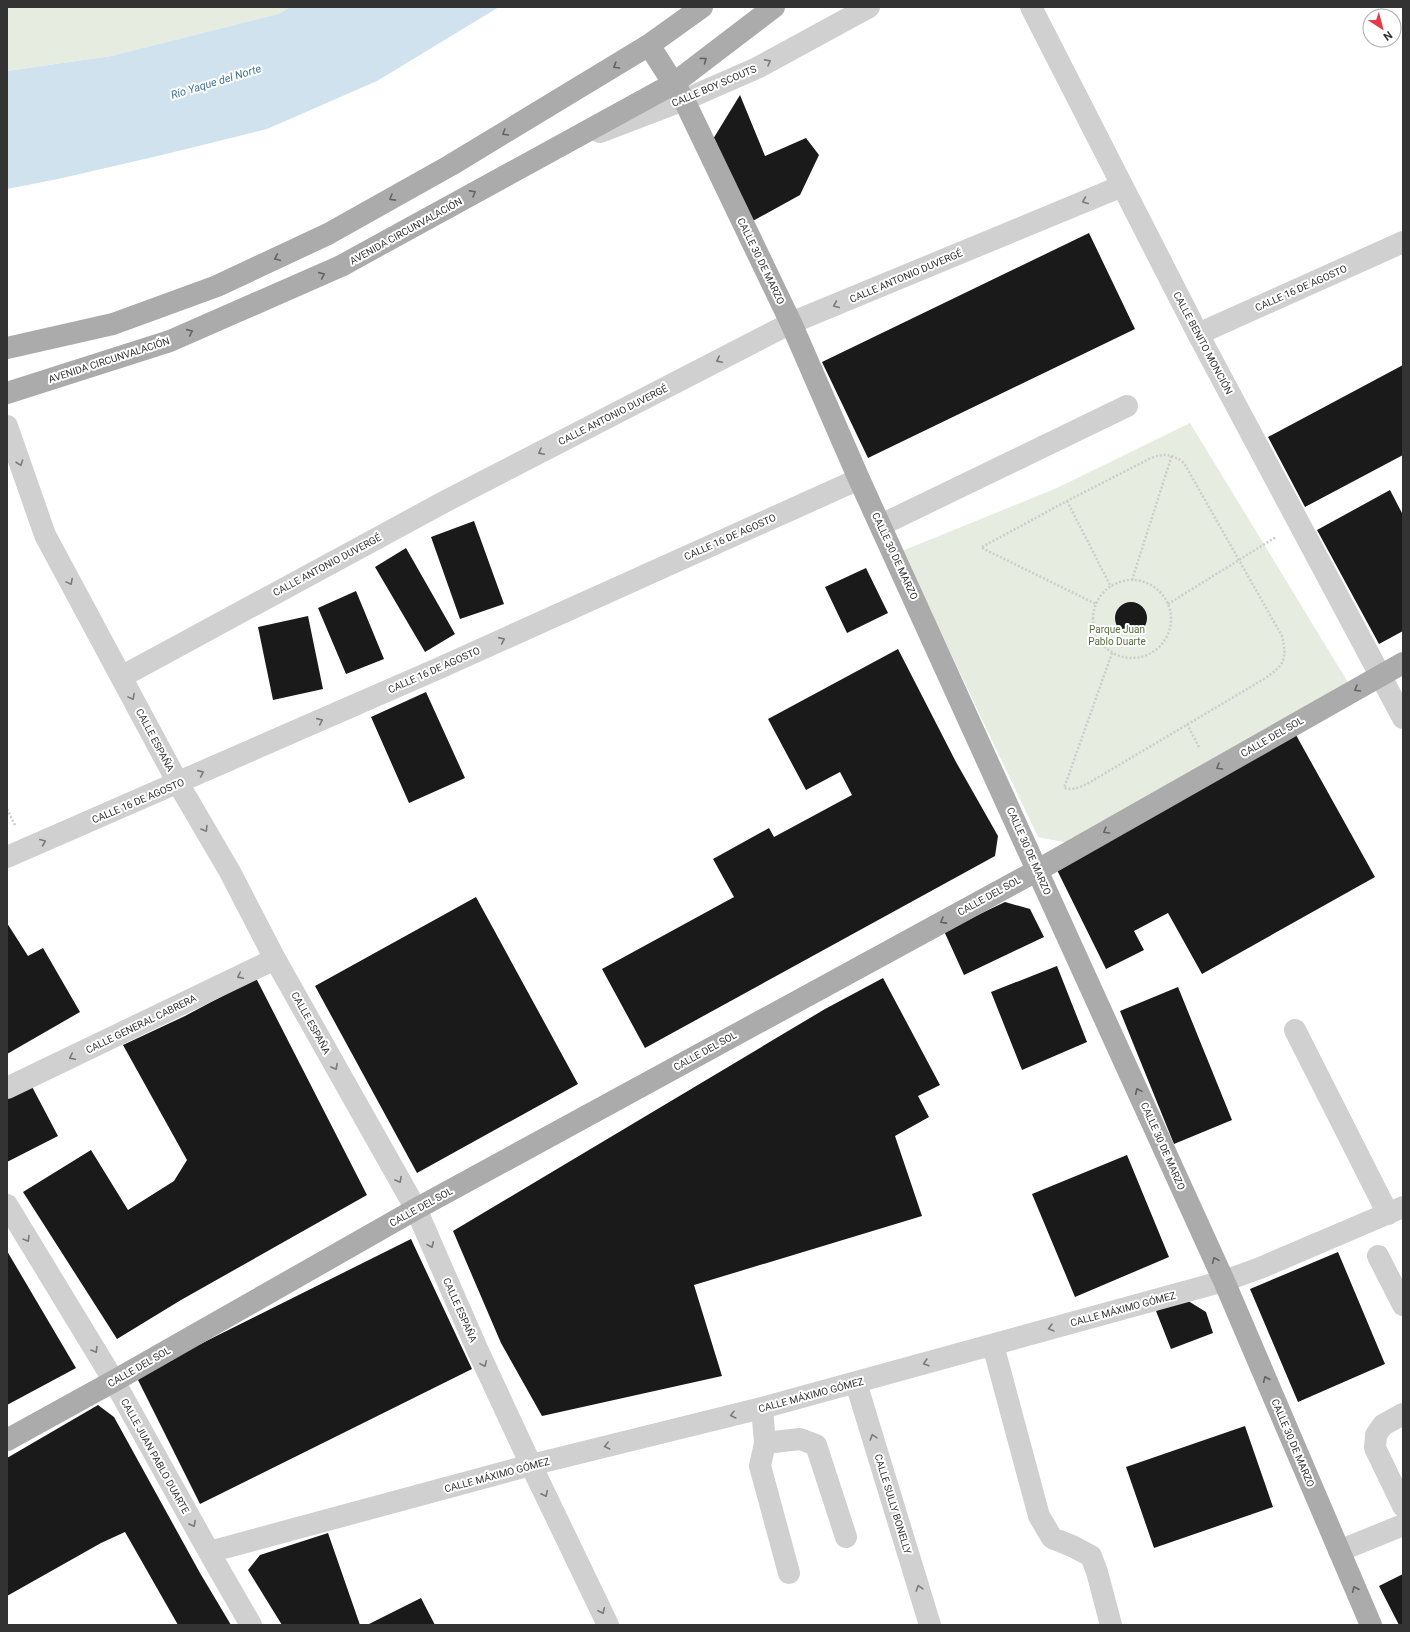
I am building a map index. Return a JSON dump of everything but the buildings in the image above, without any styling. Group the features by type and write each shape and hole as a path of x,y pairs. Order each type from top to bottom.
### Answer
{"main road":[{"path":"7,348 113,324 217,286 328,234 451,166 649,45 702,7"},
{"path":"678,92 774,7"},
{"name":"CALLE 30 DE MARZO","path":"649,45 678,92 791,323 859,479 1224,1281 1371,1625"},
{"name":"AVENIDA CIRCUNVALACIÓN","path":"7,393 170,341 341,266 551,151"},
{"name":"CALLE DEL SOL","path":"7,1440 114,1382 416,1209 1038,870 1403,663"}],"street":[{"name":"CALLE BOY SCOUTS","path":"551,151 678,92 757,68 869,7"},
{"name":"CALLE BENITO MONCIÓN","path":"1031,7 1198,334 1298,524 1403,718"},
{"name":"CALLE ANTONIO DUVERGÉ","path":"121,677 444,502 791,323 1122,186"},
{"name":"CALLE 16 DE AGOSTO","path":"1198,334 1403,242"},
{"path":"880,525 1127,406"},
{"name":"CALLE ESPAÑA","path":"7,426 45,535 178,783 230,872 275,959 416,1209 478,1352 608,1625"},
{"name":"CALLE 16 DE AGOSTO","path":"7,857 435,670 859,479"},
{"name":"CALLE GENERAL CABRERA","path":"7,1088 275,959"},
{"path":"1294,1030 1395,1210"},
{"name":"CALLE JUAN PABLO DUARTE","path":"7,1205 114,1382 251,1625"},
{"name":"CALLE MÁXIMO GÓMEZ","path":"209,1552 531,1465 762,1408 856,1383 1224,1281 1260,1268 1395,1210"},
{"path":"1378,1256 1403,1305"},
{"path":"993,1345 1039,1516 1052,1538 1072,1546 1090,1556 1097,1572 1111,1625"},
{"name":"CALLE SULLY BONELLY","path":"856,1383 930,1625"},
{"path":"762,1408 765,1442 760,1466 789,1573"},
{"path":"1403,1414 1383,1425 1376,1435 1375,1448 1403,1506"},
{"path":"765,1442 800,1439 816,1446 846,1537"},
{"path":"1339,1551 1403,1525"}],"path":[{"path":"1096,604 982,547 1066,501 1151,458 1166,454 1184,463 1237,560 1282,636 1285,650 1283,660 1276,671 1264,679 1080,788 1070,790 1064,788 1112,653"},
{"path":"1132,580 1172,456"},
{"path":"1066,501 1110,587"},
{"path":"1168,604 1237,560 1298,524"},
{"path":"1132,580 1143,582 1162,594 1168,604 1171,614 1167,635 1157,648 1144,656 1133,658 1122,657 1112,653 1103,646 1093,626 1093,614 1096,604 1102,594 1110,587 1121,582 1132,580"}],"green space":[{"path":"7,7 291,7 278,14 111,56 7,71"},
{"name":"Parque Juan Pablo Duarte","path":"1190,423 1349,684 1068,843 1038,837 902,551 1057,488"}],"water":[{"name":"Río Yaque del Norte","path":"291,7 499,7 377,81 267,129 58,179 7,189 7,71 111,56 278,14"}]}
